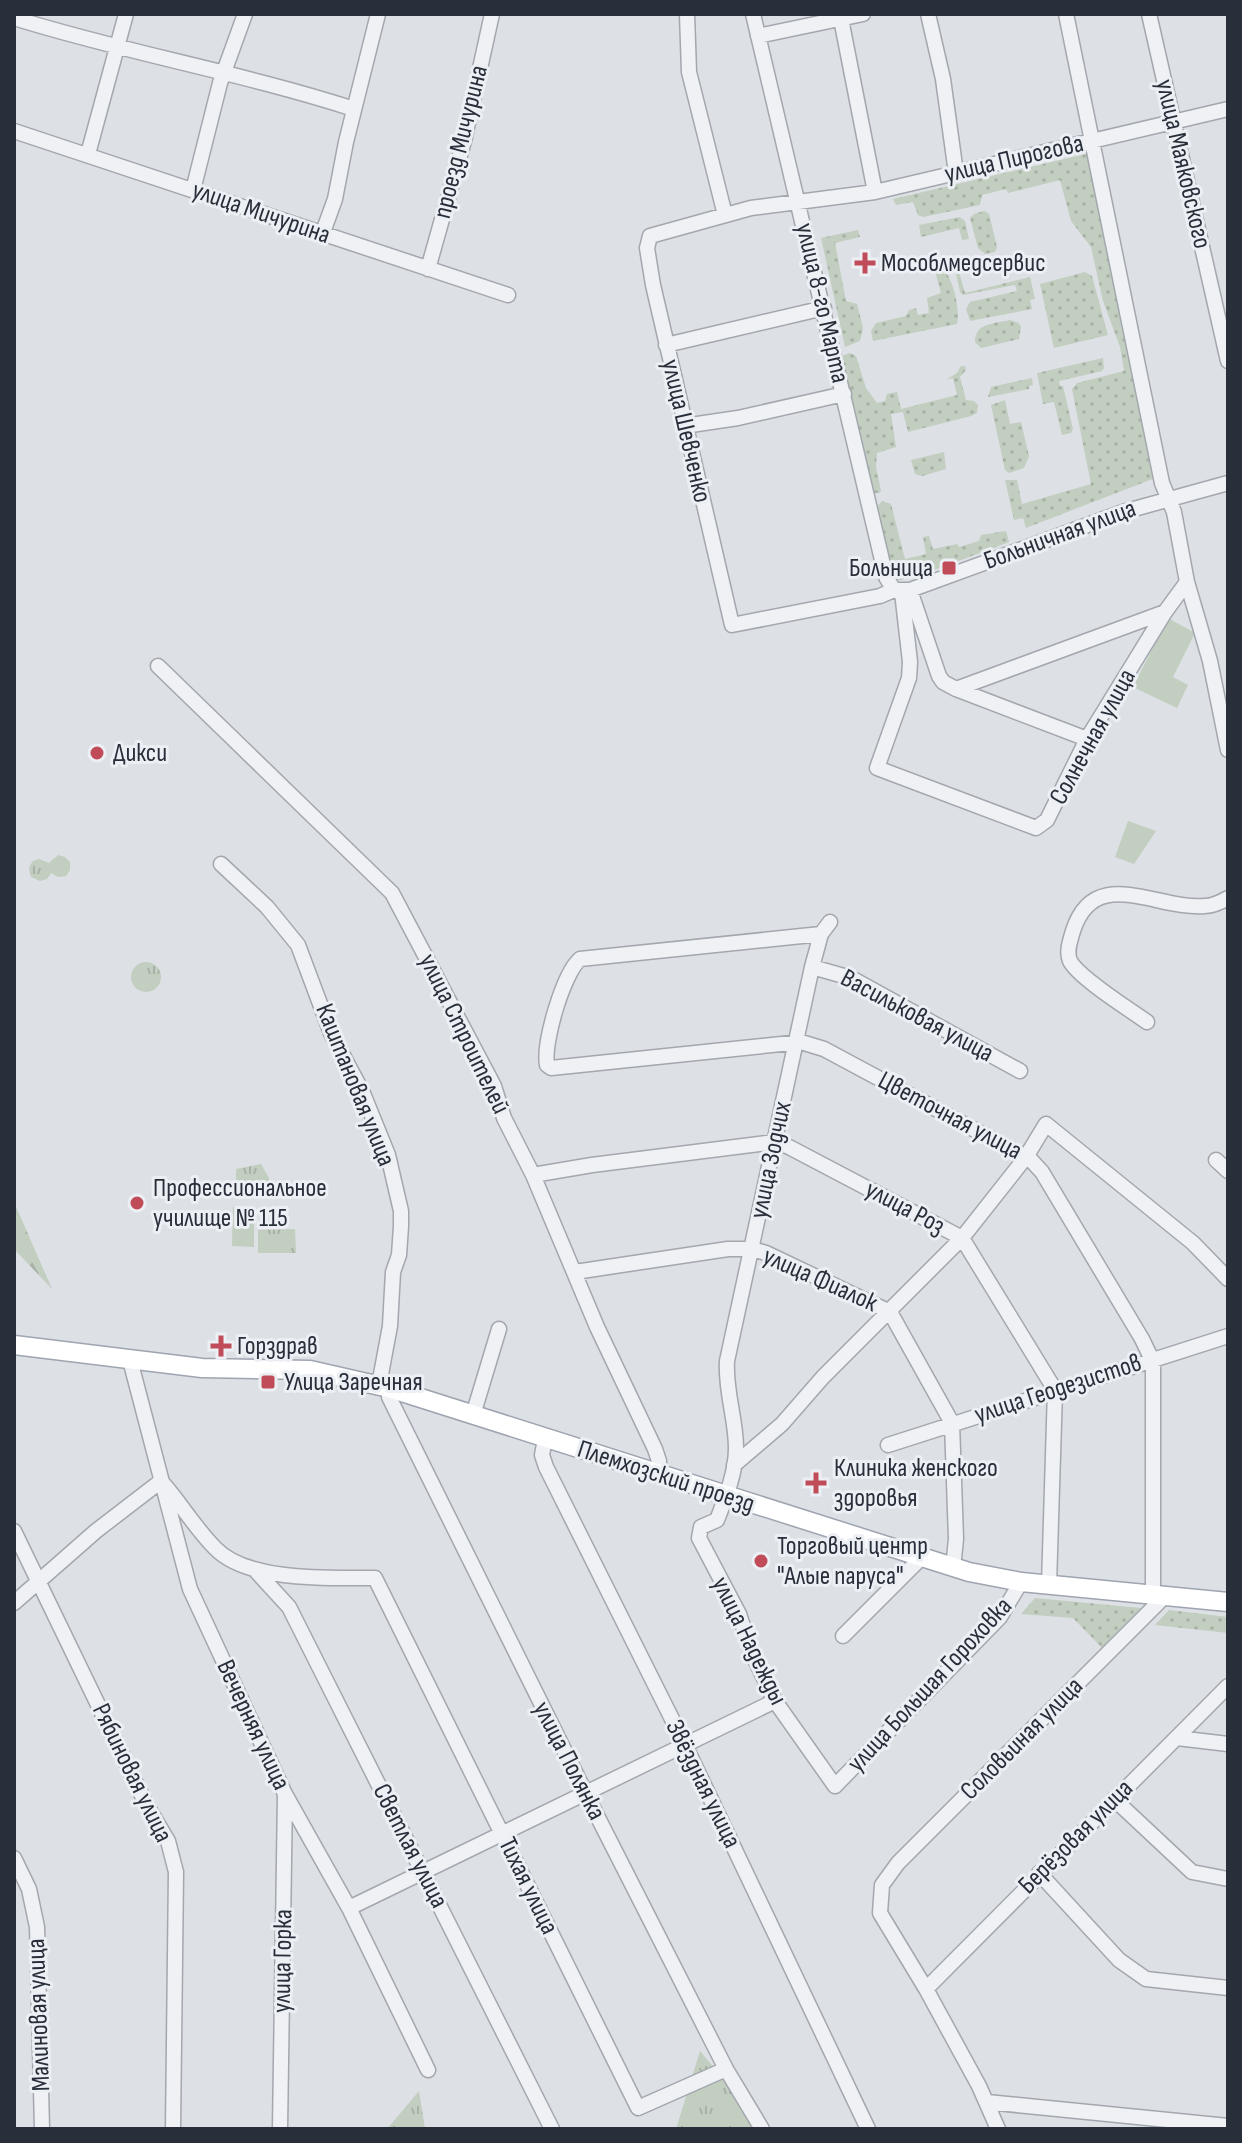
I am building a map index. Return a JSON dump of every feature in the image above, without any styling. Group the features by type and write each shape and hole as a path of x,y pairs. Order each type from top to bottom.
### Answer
{"main road":[{"path":"14,1345 130,1360"},
{"name":"Племхозский проезд","path":"130,1360 202,1368 302,1369 384,1386 953,1568 1021,1582 1228,1602"}],"street":[{"path":"88,154 126,14"},
{"path":"193,190 223,73 245,14"},
{"path":"322,235 335,199 378,14"},
{"name":"проезд Мичурина","path":"428,269 464,141 492,14"},
{"path":"687,14 689,72 725,215"},
{"name":"улица 8-го Марта","path":"753,14 886,577 902,591"},
{"path":"758,36 863,14"},
{"path":"928,14 943,79 956,173"},
{"path":"1066,14 1162,483 1175,516 1187,582 1210,661 1228,750"},
{"name":"улица Маяковского","path":"1149,14 1228,361"},
{"path":"14,18 354,109"},
{"path":"841,19 875,192"},
{"name":"улица Пирогова","path":"650,236 725,215 875,192 1228,109"},
{"name":"улица Мичурина","path":"14,131 508,295"},
{"name":"улица Шевченко","path":"650,236 647,248 666,345 732,625"},
{"path":"666,345 824,308"},
{"path":"684,426 732,419 844,394"},
{"name":"Больничная улица","path":"732,625 902,591 1098,520 1228,483"},
{"name":"Солнечная улица","path":"902,591 909,678 877,768 1036,828 1047,820 1087,739 1165,612 1187,582"},
{"path":"902,591 943,682 1087,739"},
{"path":"956,689 1165,612"},
{"name":"улица Строителей","path":"158,666 392,893 494,1086 506,1122 533,1175 597,1327 657,1453 658,1475"},
{"name":"Каштановая улица","path":"221,864 267,907 298,945 331,1033 362,1091 388,1155 401,1211 401,1226 399,1255 393,1272 384,1386"},
{"path":"1147,1022 1072,965 1068,948 1079,913 1091,900 1103,895 1201,906 1228,898"},
{"name":"улица Зодчих","path":"551,1068 546,1060 553,1022 574,966 580,959 826,928 812,967 727,1361 728,1393 736,1445 726,1496"},
{"name":"Васильковая улица","path":"812,967 845,975 1020,1071"},
{"name":"Цветочная улица","path":"551,1068 796,1041 824,1049 1026,1157 1042,1172 1152,1359 1159,1595"},
{"path":"734,1465 782,1424 816,1384 962,1238 1026,1157 1046,1124 1200,1250 1228,1279"},
{"path":"533,1175 775,1142"},
{"name":"улица Роз","path":"775,1142 962,1238 1055,1390"},
{"path":"1216,1160 1228,1171"},
{"name":"улица Фиалок","path":"575,1272 728,1249 752,1249 795,1265 890,1312 952,1423 956,1539 953,1568"},
{"path":"473,1415 499,1329"},
{"name":"улица Геодезистов","path":"888,1445 1228,1336"},
{"name":"Вечерняя улица","path":"130,1360 190,1589 285,1794 349,1908 428,2070"},
{"name":"улица Полянка","path":"384,1386 586,1794 726,2069 762,2129"},
{"path":"1049,1585 1055,1390"},
{"name":"Звёздная улица","path":"545,1439 542,1455 546,1467 685,1745 868,2129"},
{"path":"14,1603 96,1531 161,1481 217,1551 256,1571"},
{"name":"улица Надежды","path":"726,1496 717,1520 701,1527 699,1538 739,1614 752,1653 775,1701 835,1786"},
{"name":"Рябиновая улица","path":"14,1531 146,1804 168,1841 176,1872 173,2129"},
{"path":"843,1636 921,1558"},
{"name":"Тихая улица","path":"256,1571 320,1578 375,1578 638,2108 726,2069"},
{"name":"Светлая улица","path":"256,1571 289,1607 552,2129"},
{"name":"улица Большая Гороховка","path":"835,1786 1000,1617 1021,1582"},
{"name":"Соловьиная улица","path":"926,1989 880,1913 882,1885 898,1863 1159,1595"},
{"name":"Берёзовая улица","path":"926,1989 1228,1686"},
{"path":"349,1908 775,1701"},
{"path":"1177,1738 1228,1744"},
{"name":"улица Горка","path":"280,2129 285,1794"},
{"path":"1114,1799 1192,1872 1228,1879"},
{"name":"Малиновая улица","path":"14,1858 29,1889 37,1927 42,2129"},
{"path":"1039,1873 1119,1960 1146,1979 1228,1988"},
{"path":"926,1989 987,2102 998,2129"},
{"path":"987,2102 1228,2126"}],"green space":[{"path":"1090,153 1155,478 1026,528 1023,518 1014,520 1005,480 1017,480 1022,504 1091,484 1072,389 1077,383 1124,371 1091,247 1071,221 1060,180 1008,193 1006,189 982,195 980,205 923,217 918,215 913,202 896,205 893,199"},
{"path":"984,211 989,214 997,247 995,252 985,254 978,248 970,218"},
{"path":"960,217 965,221 969,239 962,240 959,228 921,237 919,225"},
{"path":"858,230 860,237 835,243 846,301 857,304 863,328 860,341 845,347 821,238"},
{"path":"940,265 954,292 957,324 873,341 871,331 876,323 906,316 909,310 916,308 918,315 929,313 927,298 941,293 934,267"},
{"path":"959,272 965,293 1030,277 1035,299 1030,300 1032,309 970,321 966,309 970,302 1017,291 1015,285 963,295 956,273"},
{"path":"1085,272 1092,276 1108,335 1054,348 1040,284"},
{"path":"1010,320 1021,327 1019,339 981,348 975,342 982,327"},
{"path":"850,353 856,356 866,388 877,403 885,401 887,394 897,392 901,409 957,395 953,378 946,380 965,366 966,370 960,377 966,400 978,405 977,413 971,416 908,432 903,412 891,414 896,447 877,453 879,493 872,493 842,356"},
{"path":"1103,358 1102,371 1059,381 1063,386 1073,429 1071,433 1062,435 1054,402 1043,404 1037,373"},
{"path":"1032,378 1033,385 1029,389 988,397 991,387"},
{"path":"1005,400 1010,424 1021,422 1029,456 1024,468 1009,473 1005,470 991,405"},
{"path":"944,452 946,469 922,476 915,474 911,460"},
{"path":"882,501 891,504 905,559 926,554 923,537 929,536 933,549 957,544 959,547 979,541 981,535 1006,531 1009,542 913,578 897,580 892,574 876,508"},
{"path":"1168,618 1195,633 1173,677 1188,685 1177,708 1133,687"},
{"path":"1128,821 1156,831 1134,864 1115,857"},
{"path":"58,855 70,862 66,876 58,877 51,873 47,879 40,881 31,877 29,867 33,861 39,859 49,863"},
{"path":"146,962 157,966 161,977 157,988 146,992 135,988 131,977 135,966"},
{"path":"261,1164 269,1184 236,1185 236,1169"},
{"path":"14,1202 52,1289 14,1249"},
{"path":"233,1207 254,1207 254,1247 232,1246"},
{"path":"295,1229 296,1253 258,1253 258,1230"},
{"path":"1035,1598 1151,1609 1107,1653 1073,1618 1021,1614"},
{"path":"1169,1610 1228,1617 1228,1633 1155,1625"},
{"path":"700,2051 735,2093 754,2129 676,2129"},
{"path":"419,2091 425,2129 387,2129"}],"place":[{"name":"Мособлмедсервис","path":"865,263"},
{"name":"Больница","path":"949,568"},
{"name":"Дикси","path":"97,753"},
{"name":"Профессиональное училище № 115","path":"137,1203"},
{"name":"Горздрав","path":"221,1346"},
{"name":"Улица Заречная","path":"268,1382"},
{"name":"Клиника женского здоровья","path":"816,1483"},
{"name":"Торговый центр \"Алые паруса\"","path":"761,1561"}]}
